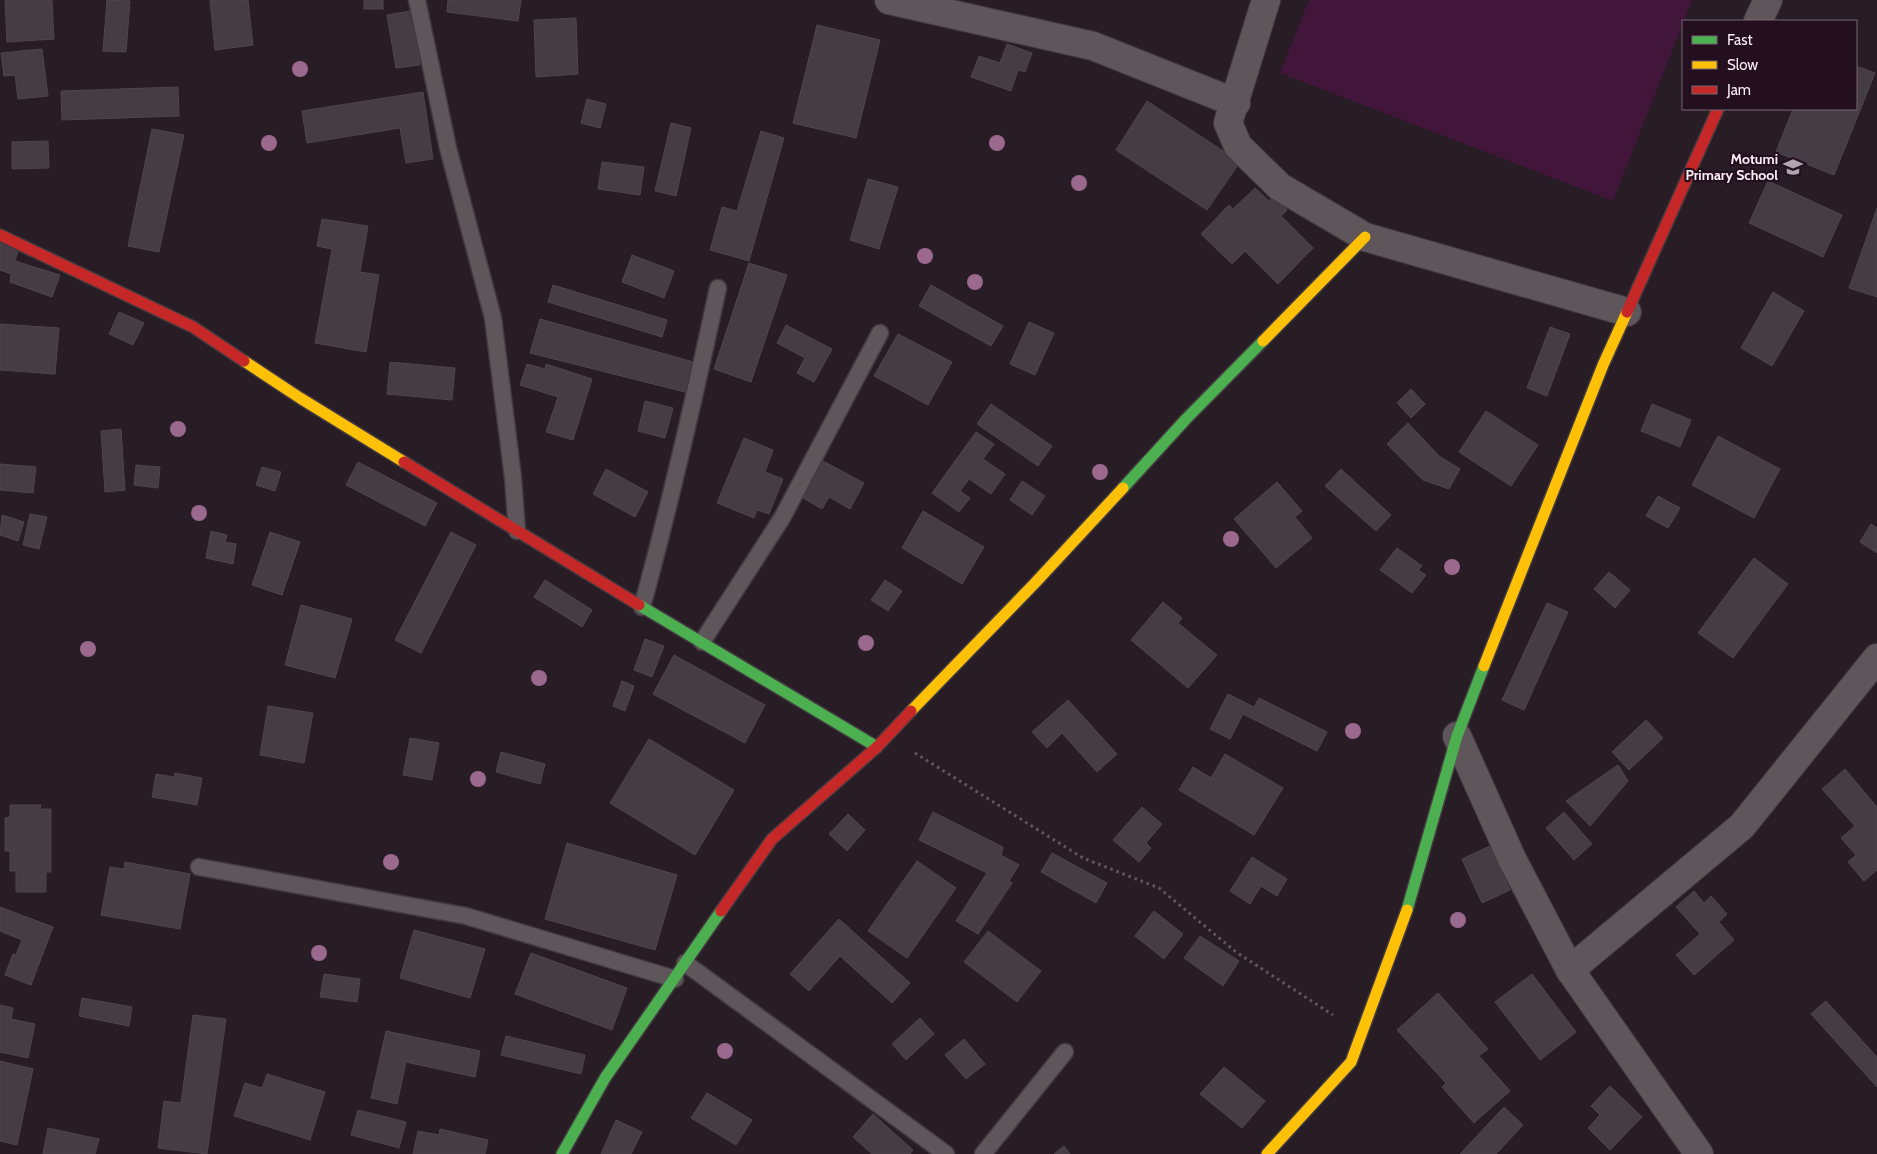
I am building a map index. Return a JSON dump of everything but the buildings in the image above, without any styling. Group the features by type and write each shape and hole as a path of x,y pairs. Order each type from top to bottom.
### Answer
{"street":[{"path":"889,0 1093,46 1236,103"},
{"path":"1266,0 1236,103 1228,123 1238,146 1280,187 1365,238 1627,312"},
{"path":"1758,20 1768,0"},
{"path":"1267,1154 1351,1062 1405,916 1457,736 1603,365 1718,110"},
{"path":"0,235 193,327 300,398 642,607 877,747"},
{"path":"562,1154 605,1078 772,839 877,747 1035,583 1186,419 1365,238"},
{"path":"1570,970 1742,826 1877,658"},
{"path":"1457,736 1512,859 1570,970 1699,1154"}],"lane":[{"path":"417,0 448,148 493,318 513,478 517,530"},
{"path":"642,607 666,522 718,288"},
{"path":"702,642 782,518 880,333"},
{"path":"199,867 466,916 675,979"},
{"path":"685,962 946,1154"},
{"path":"983,1154 1065,1052"}],"path":[{"path":"887,736 1083,858 1158,888 1236,952 1361,1034"}],"shaded area":[{"path":"1309,0 1692,0 1684,20 1682,20 1682,25 1613,201 1280,73"}],"traffic: fast":[{"path":"1123,488 1186,419 1263,341"},
{"path":"639,605 877,747"},
{"path":"1407,910 1457,736 1484,666"},
{"path":"562,1154 605,1078 721,911"}],"traffic: slow":[{"path":"1263,341 1365,237"},
{"path":"1484,666 1603,365 1627,312"},
{"path":"244,361 404,462"},
{"path":"911,711 1035,583 1123,488"},
{"path":"1267,1154 1351,1062 1407,910"}],"traffic: jam":[{"path":"1627,312 1718,110"},
{"path":"0,235 193,327 244,361"},
{"path":"404,462 639,605"},
{"path":"721,911 772,839 877,747 911,711"}],"place":[{"name":"Motumi Primary School","path":"1793,167"}]}
